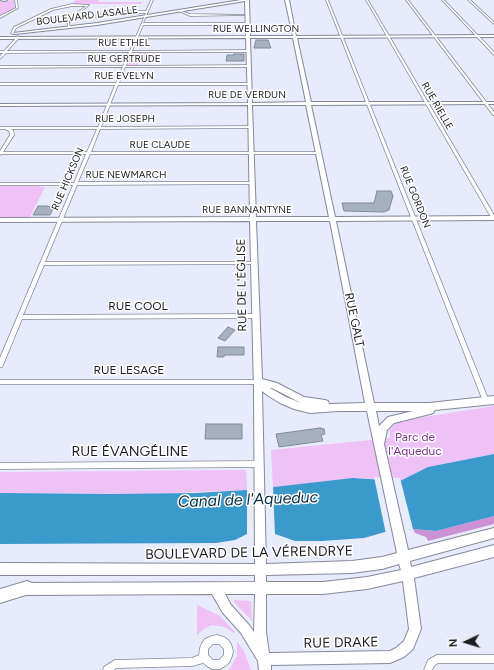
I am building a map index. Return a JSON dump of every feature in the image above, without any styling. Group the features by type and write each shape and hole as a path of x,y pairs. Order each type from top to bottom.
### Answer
{"highway":[{"path":"0,596 27,588"}],"main road":[{"path":"0,0 5,0"},
{"name":"BOULEVARD LASALLE","path":"0,36 12,33 69,28 145,17 247,0"},
{"name":"RUE DE L'ÉGLISE","path":"247,0 260,464 262,589 260,632 264,664"},
{"name":"RUE GALT","path":"287,0 376,434 380,445 400,532 415,621 415,633 412,640"},
{"name":"RUE WELLINGTON","path":"0,36 494,36"},
{"name":"RUE DE VERDUN","path":"0,105 494,103"},
{"name":"RUE BANNANTYNE","path":"0,220 494,219"},
{"path":"258,382 270,393 296,406 310,409 338,407 447,406 490,400"},
{"path":"380,445 383,428 391,420 447,406"},
{"name":"BOULEVARD DE LA VÉRENDRYE","path":"0,569 261,569 363,566 404,557 494,533"},
{"path":"0,590 27,588 262,589 345,586 407,575 494,551"},
{"path":"216,589 227,609 247,632 264,664"},
{"name":"RUE DRAKE","path":"264,664 382,658 400,653 412,640"}],"street":[{"path":"0,17 17,8 16,0"},
{"name":"RUE HICKSON","path":"0,365 152,0"},
{"name":"RUE GORDON","path":"327,0 414,219 490,400"},
{"name":"RUE RIELLE","path":"367,0 494,219"},
{"path":"406,0 494,114"},
{"path":"443,0 494,54"},
{"path":"469,0 494,23"},
{"path":"12,33 15,28 52,9 72,5 88,4 68,22 69,28"},
{"path":"180,11 190,15 247,15"},
{"path":"94,16 120,12 147,12"},
{"path":"142,24 248,24"},
{"path":"0,58 18,37"},
{"name":"RUE ETHEL","path":"0,52 248,51"},
{"name":"RUE GERTRUDE","path":"0,67 249,66"},
{"name":"RUE EVELYN","path":"0,84 249,84"},
{"name":"RUE JOSEPH","path":"0,128 250,127"},
{"path":"0,154 12,135 11,130 7,129"},
{"name":"RUE CLAUDE","path":"0,154 319,153"},
{"name":"RUE NEWMARCH","path":"0,184 252,183"},
{"path":"42,264 254,263"},
{"name":"RUE COOL","path":"20,317 256,316"},
{"name":"RUE LESAGE","path":"0,382 258,382"},
{"name":"RUE ÉVANGÉLINE","path":"0,466 260,464"},
{"path":"108,668 119,663 192,662 205,658"},
{"path":"429,666 437,659 494,659"}],"green space":[{"path":"14,0 15,8 0,16 0,1"},
{"path":"76,0 99,0 98,2 142,2 141,4 72,4"},
{"path":"148,52 145,60 139,60 138,65 128,65 133,53"},
{"path":"0,186 45,187 30,217 0,217"},
{"name":"Parc de l'Aqueduc","path":"494,406 494,454 428,467 400,481 360,478 273,487 271,450 390,438 390,429 399,421"},
{"path":"246,470 247,490 146,494 0,493 0,472"},
{"path":"234,600 251,601 252,621 234,602"},
{"path":"197,605 220,616 235,632 234,633 224,627 212,625 197,635"},
{"path":"237,641 244,651 251,670 229,670 237,656"}],"shaded area":[{"path":"494,516 494,524 428,541 426,537 415,533 413,529 436,531"}],"water":[{"name":"Canal de l'Aqueduc","path":"494,454 494,516 436,531 413,529 385,532 364,538 322,541 295,541 275,534 247,534 235,540 216,543 0,544 0,493 196,493 247,490 353,478 400,481 428,467"}],"pier":[{"path":"374,477 400,478 413,529 386,534"},
{"path":"273,485 275,536 247,537 247,488"}],"building":[{"path":"256,40 268,40 271,48 254,48"},
{"path":"244,54 244,61 226,61 227,55"},
{"path":"377,191 391,191 393,196 389,210 384,212 344,211 342,203 374,203"},
{"path":"38,206 54,207 50,215 33,215"},
{"path":"228,327 235,330 225,341 218,338"},
{"path":"218,347 244,347 244,355 224,355 224,357 217,357"},
{"path":"206,424 242,424 242,439 205,439"},
{"path":"320,428 324,429 325,434 321,435 323,441 279,447 276,434"}]}
